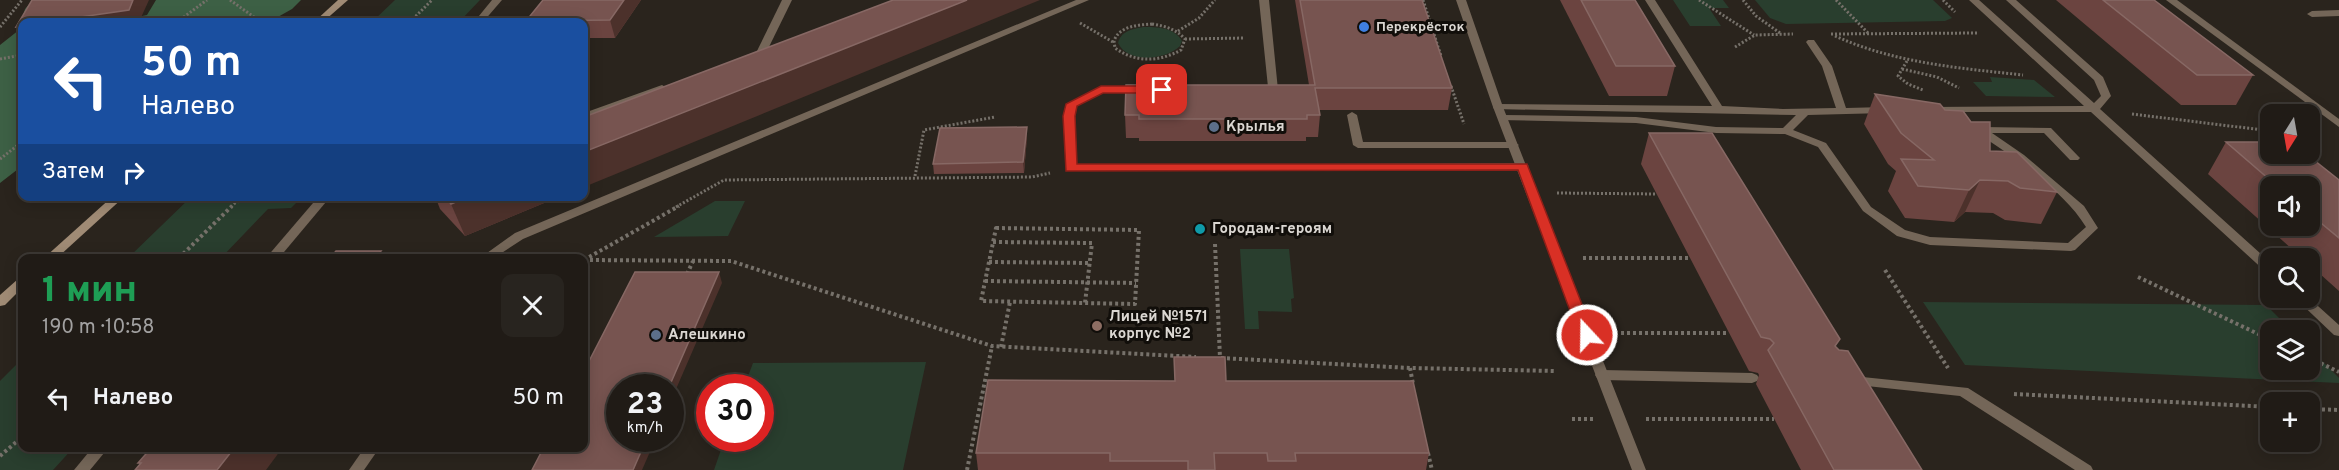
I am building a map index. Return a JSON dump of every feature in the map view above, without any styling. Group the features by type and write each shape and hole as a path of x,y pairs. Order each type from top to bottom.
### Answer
{"main road":[{"path":"323,18 343,0"},
{"path":"55,254 114,201"},
{"path":"0,302 18,286"}],"street":[{"path":"481,18 497,0"},
{"path":"761,53 787,0"},
{"path":"492,254 519,236 1084,0"},
{"path":"1251,90 1273,90 1264,0"},
{"path":"1461,0 1501,112 1639,470"},
{"path":"1650,0 1719,109"},
{"path":"1974,0 2260,260"},
{"path":"1918,110 2094,109 2106,96 2099,79 2011,0"},
{"path":"2171,0 2339,124"},
{"path":"2312,14 2339,13"},
{"path":"1811,42 1827,66 1842,110"},
{"path":"750,57 772,49"},
{"path":"588,115 672,84"},
{"path":"1151,90 1101,89 1072,104 1069,116 1071,168 1522,166"},
{"path":"1501,112 1719,109 1805,112 1896,110"},
{"path":"1940,110 1950,120 1982,130 2047,130 2074,158"},
{"path":"1501,112 1636,120 1716,130 1786,131 1822,145 1867,209 1900,233 1930,242 2071,247 2092,228 2080,208 2020,157 1982,130"},
{"path":"1786,131 1805,112"},
{"path":"1352,115 1358,145 1514,145"},
{"path":"275,254 322,201"},
{"path":"2312,308 2339,332"},
{"path":"1602,375 1752,378"},
{"path":"1841,380 1963,392 2086,470"},
{"path":"81,470 97,452"},
{"path":"356,470 369,452"}],"path":[{"path":"0,27 22,0"},
{"path":"182,18 207,0"},
{"path":"230,0 255,18"},
{"path":"414,18 432,0"},
{"path":"1178,31 1193,24 1212,7 1215,0"},
{"path":"1423,0 1441,56"},
{"path":"1699,0 1755,35"},
{"path":"1743,0 1756,16 1780,34"},
{"path":"1836,0 1869,34"},
{"path":"1058,11 1113,42 1115,48 1128,56 1151,60 1163,58 1181,50 1185,39"},
{"path":"1113,42 1120,31 1140,25 1164,26 1178,31 1185,39 1268,38"},
{"path":"2010,33 1830,34 1863,48 1908,60 2060,80"},
{"path":"1734,47 1755,35 1800,34"},
{"path":"0,59 18,56"},
{"path":"1908,60 1898,76 1908,84 1925,90"},
{"path":"1902,69 1937,77 1955,84 1962,91 1953,90"},
{"path":"1448,78 1471,145"},
{"path":"2094,109 2260,129"},
{"path":"915,176 924,130 995,117"},
{"path":"0,159 18,145"},
{"path":"588,258 724,180 915,176 1032,177 1071,168"},
{"path":"1557,193 1657,194"},
{"path":"183,254 238,201"},
{"path":"235,204 241,201"},
{"path":"996,228 1139,230 1135,304 981,301 989,262 996,228"},
{"path":"993,242 1092,243 1085,303"},
{"path":"1215,244 1220,358"},
{"path":"1583,258 1690,258"},
{"path":"588,260 731,261 992,346 1198,357 1199,366"},
{"path":"683,282 693,261"},
{"path":"989,262 1089,263"},
{"path":"1886,270 1963,392"},
{"path":"2138,277 2260,335"},
{"path":"985,280 1136,283"},
{"path":"1001,347 1010,302"},
{"path":"1615,333 1729,333"},
{"path":"967,470 992,346"},
{"path":"1209,358 1410,368 1556,370"},
{"path":"2320,363 2339,372"},
{"path":"1410,368 1415,391"},
{"path":"2010,394 2260,406"},
{"path":"2320,409 2339,410"},
{"path":"1572,419 1596,419"},
{"path":"1641,419 1774,419"},
{"path":"0,456 18,440"},
{"path":"1427,447 1432,470"}],"green space":[{"path":"33,0 22,18 25,9"},
{"path":"156,0 301,0 292,9 276,18 132,18 147,15"},
{"path":"395,0 480,0 463,18 376,18"},
{"path":"1673,0 1723,0 1729,8 1709,8 1721,26 1690,26"},
{"path":"1755,0 1933,0 1952,18 1945,21 1786,24 1770,18"},
{"path":"1143,27 1170,30 1179,36 1182,41 1180,46 1166,54 1147,58 1138,57 1123,50 1118,43 1124,33"},
{"path":"18,31 18,169 0,183 0,45"},
{"path":"1990,77 2034,80 2055,97 1986,96 1973,82 1992,82"},
{"path":"187,201 298,201 291,208 268,209 225,254 132,254"},
{"path":"715,201 745,201 728,236 654,237"},
{"path":"1240,249 1289,249 1294,298 1291,299 1292,312 1258,311 1259,329 1245,329"},
{"path":"1923,302 2260,305 2260,308 2269,308 2281,320 2260,320 2260,379 1965,365"},
{"path":"2320,359 2339,378 2339,383 2277,380 2320,380"},
{"path":"926,362 903,470 714,470 720,452 774,452 774,374 749,374 753,363"},
{"path":"18,363 18,452 69,452 53,470 0,470 0,381"}],"building":[{"path":"32,0 133,0 129,10 74,18 21,18"},
{"path":"543,0 624,0 610,20 528,18"},
{"path":"893,0 967,0 588,150 588,115"},
{"path":"1300,0 1422,0 1452,88 1315,88 1320,115 1307,115 1307,119 1139,119 1139,115 1125,115 1126,85 1315,85"},
{"path":"1581,0 1635,0 1675,66 1616,66"},
{"path":"2103,0 2154,0 2253,75 2197,75"},
{"path":"1875,94 1940,104 1945,110 1963,111 1971,122 1990,122 1990,151 2017,152 2057,192 2020,188 2008,181 1980,180 1969,190 1918,186 1901,159 1934,160 1901,133"},
{"path":"1027,127 1023,162 933,164 940,128"},
{"path":"1649,133 1712,133 1840,339 1835,346 1839,350 1848,351 1922,470 1834,470 1768,350 1774,343 1770,339 1761,337"},
{"path":"2226,142 2260,142 2260,164 2319,164 2339,180 2339,238 2320,222 2320,176 2265,176"},
{"path":"336,251 381,251 378,254 333,254"},
{"name":"Алешкино","path":"635,272 719,272 675,374 606,374 606,452 641,452 633,470 532,470 541,452 588,452 588,363"},
{"path":"1174,357 1225,357 1226,381 1413,381 1429,453 1295,453 1296,461 1268,461 1267,453 1214,453 1215,470 1188,470 1188,461 1110,461 1110,453 976,453 988,380 1175,381"},
{"path":"148,452 231,452 217,470 135,470 141,463 138,463"}],"place":[{"name":"Перекрёсток","path":"1364,27"},
{"name":"Крылья","path":"1214,127"},
{"name":"Городам-героям","path":"1200,229"},
{"name":"Лицей №1571 корпус №2","path":"1097,326"},
{"name":"Алешкино","path":"656,335"}],"route":[{"path":"1162,90 1101,89 1072,104 1069,116 1071,168 1522,166 1587,335"}]}
